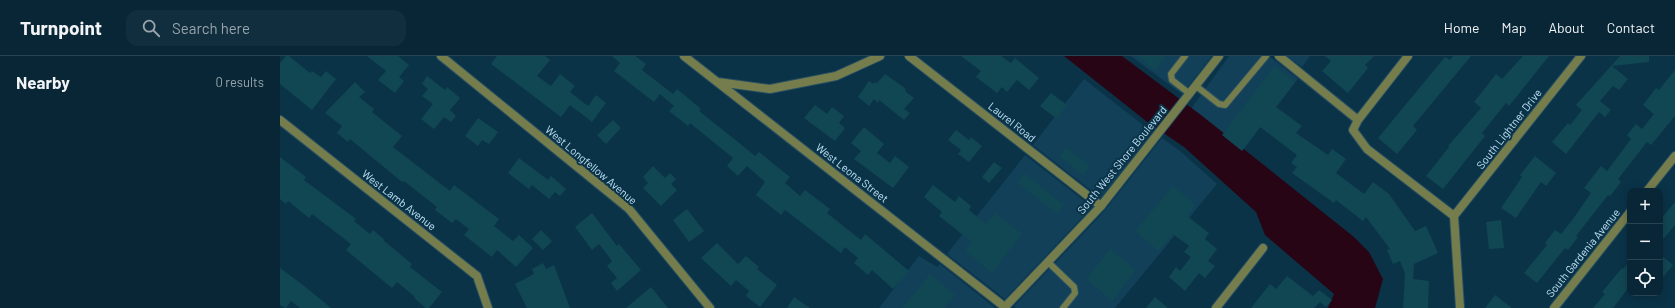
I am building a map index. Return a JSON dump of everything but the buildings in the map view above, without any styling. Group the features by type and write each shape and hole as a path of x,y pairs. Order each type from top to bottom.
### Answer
{"street":[{"name":"West Longfellow Avenue","path":"441,56 629,209 710,308"},
{"name":"West Leona Street","path":"684,56 1005,308"},
{"path":"717,82 770,89 836,76 880,56"},
{"name":"Laurel Road","path":"909,56 1101,206"},
{"name":"South West Shore Boulevard","path":"1005,308 1101,206 1219,56"},
{"path":"1279,56 1358,120"},
{"path":"1408,56 1358,120 1353,130 1367,149 1454,216 1460,308"},
{"name":"South Lightner Drive","path":"1454,216 1581,56"},
{"name":"West Lamb Avenue","path":"280,120 477,276 488,308"},
{"path":"1649,188 1675,156"},
{"name":"South Gardenia Avenue","path":"1554,308 1627,216"},
{"path":"1216,308 1263,248"}],"lane":[{"path":"1185,56 1171,74 1172,80 1190,94"},
{"path":"1196,86 1219,104 1225,105 1266,56"},
{"path":"1048,262 1074,287 1075,293 1063,308"}],"shaded area":[{"path":"1064,56 1122,56 1201,115 1354,237 1369,252 1383,279 1375,308 1328,308 1334,294 1265,235 1256,212 1184,147 1146,121"},
{"path":"1131,56 1212,56 1182,94"},
{"path":"1229,56 1269,56 1298,79 1242,151 1190,110"},
{"path":"1287,56 1310,56 1302,67"},
{"path":"1084,79 1152,132 1101,198 1033,145"},
{"path":"1162,138 1180,151 1217,184 1115,308 1016,308 1014,306 1102,214"},
{"path":"1025,155 1092,207 1005,299 947,254"},
{"path":"919,256 937,267 940,264 995,308 879,308"}]}
